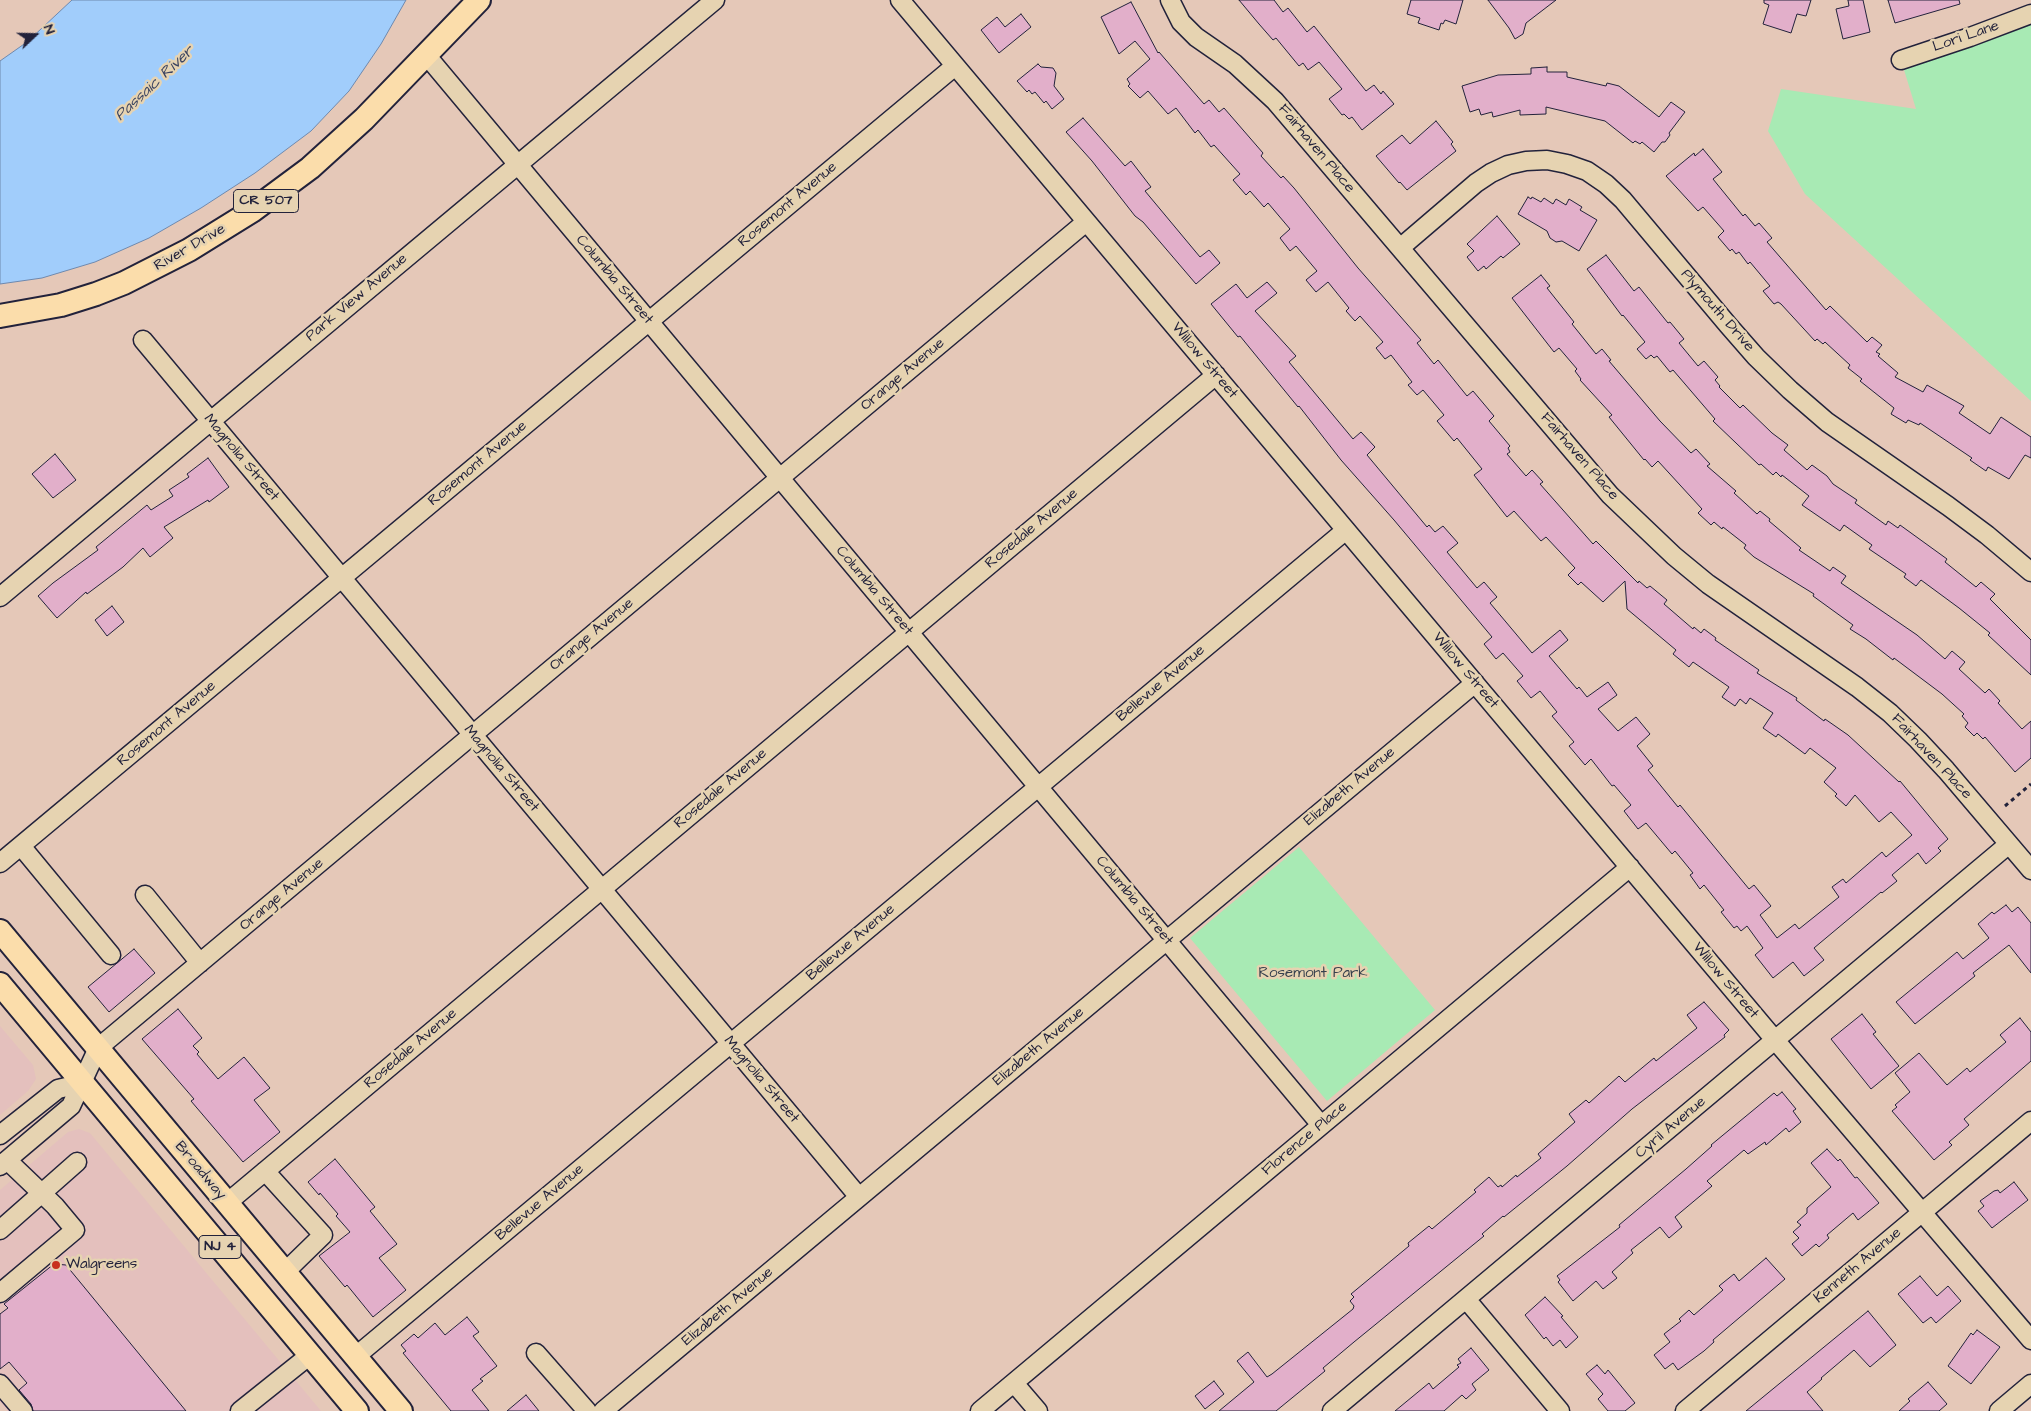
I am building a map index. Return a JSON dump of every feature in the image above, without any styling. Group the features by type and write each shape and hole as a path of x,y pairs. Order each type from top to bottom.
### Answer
{"main road":[{"name":"River Drive","path":"0,316 61,305 96,294 155,269 252,211 310,168 364,119 427,56 479,0"},
{"name":"Broadway","path":"0,931 401,1411"},
{"name":"NJ 4","path":"0,984 357,1411"}],"street":[{"name":"Park View Avenue","path":"0,597 715,0"},
{"name":"Willow Street","path":"900,0 1775,1040 2031,1340"},
{"name":"Fairhaven Place","path":"1170,0 1181,22 1196,37 1235,64 1276,101 1582,463 1640,525 1708,584 1857,687 1890,713 1946,770 2031,870"},
{"name":"Lori Lane","path":"1901,60 2031,14"},
{"name":"Columbia Street","path":"427,56 1321,1125"},
{"name":"Rosemont Avenue","path":"8,851 342,578 955,66"},
{"name":"Plymouth Drive","path":"1400,248 1476,183 1508,165 1526,161 1547,160 1587,171 1606,184 1623,200 1756,357 1790,390 1827,422 1971,524 2031,572"},
{"name":"Orange Avenue","path":"98,1048 1086,222"},
{"name":"Magnolia Street","path":"143,340 859,1198"},
{"name":"Rosedale Avenue","path":"227,1203 1216,376"},
{"name":"Bellevue Avenue","path":"355,1357 1346,530"},
{"name":"Elizabeth Avenue","path":"603,1411 1475,683"},
{"name":"Cyril Avenue","path":"1332,1411 2009,844"},
{"path":"8,851 111,955"},
{"name":"Florence Place","path":"980,1411 1630,867"},
{"path":"145,895 200,963"},
{"path":"0,1293 74,1230 42,1194 3,1163 71,1106 98,1048"},
{"path":"0,1134 58,1090 83,1083"},
{"name":"Kenneth Avenue","path":"1685,1411 2031,1122"},
{"path":"0,1230 77,1162"},
{"path":"265,1171 323,1235 285,1272"},
{"path":"1466,1299 1560,1411"},
{"path":"536,1353 587,1411"},
{"path":"240,1411 310,1355"},
{"path":"1014,1383 1038,1411"},
{"path":"0,1384 23,1411"},
{"path":"1999,1411 2031,1384"}],"path":[{"path":"2005,806 2031,784"}],"shaded area":[{"path":"0,1026 33,1065 36,1079 28,1091 0,1115"},
{"path":"79,1129 90,1133 321,1411 7,1411 0,1402 0,1190 68,1132"}],"green space":[{"path":"2031,13 2031,401 1805,194 1768,131 1781,89 1916,109 1901,60"},
{"name":"Rosemont Park","path":"1299,847 1435,1010 1327,1101 1190,938"}],"water":[{"name":"Passaic River","path":"72,0 406,0 381,44 349,91 311,131 255,173 201,208 149,238 95,262 42,278 0,284 0,61 27,42"}],"building":[{"path":"1239,0 1274,0 1283,12 1288,8 1307,32 1314,26 1366,91 1374,85 1381,94 1383,91 1394,104 1362,130 1352,117 1349,119 1344,114 1342,115 1329,99 1342,89 1319,62 1308,70 1303,63 1299,66 1276,38 1273,40"},
{"path":"1411,0 1463,0 1456,24 1445,20 1443,24 1441,23 1439,30 1418,23 1420,18 1407,14"},
{"path":"1488,0 1556,0 1526,23 1523,34 1515,39"},
{"path":"1764,0 1811,0 1806,16 1797,14 1791,33 1763,24 1769,5 1764,3"},
{"path":"1848,0 1863,0 1870,32 1843,39 1836,9 1849,6"},
{"path":"1888,0 1959,0 1960,4 1895,23"},
{"path":"1131,2 1158,53 1204,104 1209,100 1219,112 1224,108 1263,153 1261,156 1281,178 1283,176 1294,188 1358,268 1421,340 1417,343 1434,364 1438,360 1467,396 1473,391 1494,416 1489,421 1510,446 1508,448 1510,452 1507,454 1526,476 1532,470 1543,482 1540,484 1593,544 1596,541 1638,583 1639,581 1647,588 1650,586 1667,600 1664,604 1693,629 1694,627 1701,633 1704,629 1716,638 1715,640 1759,670 1757,673 1797,698 1796,700 1824,721 1825,719 1848,735 1900,781 1948,839 1938,848 1941,851 1926,864 1918,853 1892,875 1897,881 1814,948 1824,960 1804,976 1793,962 1773,978 1755,955 1763,948 1747,926 1741,931 1737,926 1734,928 1721,912 1724,910 1704,885 1700,889 1690,875 1693,873 1675,851 1672,854 1646,823 1638,829 1624,811 1631,805 1614,785 1612,786 1591,759 1585,765 1569,746 1574,742 1552,716 1557,712 1540,691 1531,698 1517,681 1523,676 1503,653 1496,659 1484,644 1492,637 1341,460 1299,406 1240,336 1238,337 1211,304 1236,284 1247,298 1267,282 1277,293 1255,311 1296,356 1289,362 1353,439 1361,432 1375,447 1367,455 1427,527 1429,525 1435,532 1443,526 1458,543 1447,552 1477,588 1484,582 1497,597 1490,603 1532,653 1560,630 1568,640 1549,656 1577,689 1579,687 1587,697 1608,682 1617,695 1598,709 1618,731 1636,717 1650,734 1637,746 1653,766 1648,770 1678,807 1680,805 1749,889 1754,885 1771,906 1760,915 1777,938 1795,924 1799,929 1839,897 1832,887 1843,879 1846,883 1882,852 1886,857 1912,835 1891,812 1879,822 1855,795 1846,806 1824,782 1836,768 1810,748 1805,754 1778,734 1776,737 1763,728 1773,713 1750,698 1746,704 1740,699 1735,706 1722,697 1729,687 1693,662 1689,667 1673,654 1676,650 1627,609 1625,581 1603,602 1581,582 1578,585 1568,575 1575,568 1546,537 1541,541 1514,511 1507,517 1474,475 1482,469 1457,438 1454,441 1437,421 1444,415 1423,390 1417,395 1408,385 1412,382 1391,355 1385,359 1376,348 1383,342 1360,316 1355,321 1346,311 1349,308 1328,282 1316,292 1306,280 1317,271 1296,246 1290,251 1280,238 1290,229 1268,203 1264,207 1250,191 1246,195 1233,180 1240,174 1214,145 1211,147 1198,130 1195,133 1176,108 1168,114 1148,91 1140,98 1128,86 1130,84 1127,79 1150,59 1135,41 1119,54 1101,17"},
{"path":"1021,14 1031,27 999,53 981,30 997,17 1005,27"},
{"path":"1038,64 1041,67 1053,68 1056,73 1054,86 1064,99 1052,109 1035,92 1032,94 1029,90 1027,92 1017,81"},
{"path":"1547,67 1547,72 1567,72 1567,77 1606,86 1607,83 1619,86 1659,117 1671,102 1685,112 1669,133 1670,135 1665,142 1662,142 1654,152 1642,142 1640,144 1635,141 1633,143 1605,121 1546,107 1546,114 1520,115 1520,110 1493,117 1492,112 1481,115 1479,109 1470,112 1462,86 1498,75 1531,74 1531,68"},
{"path":"1083,118 1125,166 1131,161 1151,187 1145,191 1200,257 1209,250 1220,263 1196,284 1143,222 1135,216 1092,161 1066,132"},
{"path":"1436,121 1453,142 1451,144 1456,151 1407,190 1376,156 1402,135 1410,144"},
{"path":"1703,149 1722,172 1713,179 1743,216 1745,214 1755,226 1759,223 1772,238 1767,242 1826,310 1830,306 1867,342 1872,337 1882,345 1876,352 1880,354 1878,356 1898,373 1895,377 1923,392 1927,385 1964,406 1959,413 1990,434 2001,417 2031,437 2031,458 2025,455 2009,479 1988,467 1986,471 1970,460 1972,458 1920,423 1919,425 1908,420 1906,423 1891,414 1894,408 1860,381 1862,379 1848,368 1850,365 1825,342 1823,344 1817,339 1815,341 1781,304 1778,302 1774,304 1763,291 1770,286 1750,262 1748,264 1739,252 1736,254 1732,249 1730,251 1718,237 1724,231 1703,207 1698,211 1666,176 1694,153 1695,156"},
{"path":"1528,197 1541,202 1544,198 1553,204 1556,199 1566,205 1569,199 1582,207 1580,210 1597,220 1579,251 1562,241 1556,242 1550,238 1547,231 1518,214"},
{"path":"1497,216 1520,244 1503,258 1501,256 1486,269 1484,266 1478,271 1467,257 1474,251 1467,244"},
{"path":"1606,255 1634,291 1639,287 1668,323 1670,322 1684,339 1679,343 1698,366 1704,361 1718,377 1715,380 1719,387 1740,408 1743,405 1772,433 1788,445 1784,450 1807,470 1812,465 1827,476 1833,484 1857,500 1855,503 1886,525 1888,521 1898,528 1900,525 1947,559 1945,562 1976,587 1981,582 1995,594 1990,599 2031,640 2031,675 1988,635 1990,633 1959,608 1921,580 1916,586 1904,577 1906,574 1869,549 1872,545 1844,525 1840,531 1802,505 1809,496 1782,475 1781,477 1776,472 1773,475 1761,464 1759,465 1713,421 1715,419 1673,370 1670,372 1657,356 1654,358 1651,355 1646,359 1637,349 1645,342 1622,316 1587,269"},
{"path":"1541,275 1550,286 1547,288 1574,322 1572,324 1596,354 1602,349 1611,360 1609,361 1660,421 1691,453 1696,449 1710,464 1707,466 1736,491 1734,493 1757,514 1760,511 1770,519 1769,521 1801,548 1799,550 1830,571 1833,567 1846,576 1841,583 1917,635 1945,659 1952,651 1965,662 1959,669 1985,693 1989,689 2000,701 1998,703 2022,729 2031,721 2031,758 2015,772 1985,737 1983,739 1977,733 1974,736 1965,727 1968,723 1962,716 1964,714 1942,694 1894,658 1893,660 1850,629 1853,625 1813,596 1814,594 1754,557 1744,548 1746,545 1723,527 1722,529 1714,522 1711,525 1698,513 1702,509 1658,461 1652,467 1644,460 1609,417 1612,415 1580,380 1575,371 1577,369 1559,348 1554,352 1512,298"},
{"path":"55,454 76,480 53,498 32,474"},
{"path":"208,458 229,487 209,502 208,500 164,527 173,538 150,557 143,548 123,567 87,594 86,592 57,618 38,596 98,550 96,547 147,505 151,510 173,496 169,490 189,477 187,474"},
{"path":"112,606 124,622 107,636 95,620"},
{"path":"2006,905 2012,912 2018,907 2031,923 2031,973 2009,945 1973,973 1975,976 1915,1024 1896,1002 1957,952 1963,959 1989,938 1978,924 1992,912 1994,914"},
{"path":"134,949 155,973 109,1012 88,987"},
{"path":"1704,1002 1729,1030 1724,1035 1725,1037 1632,1109 1567,1166 1503,1216 1482,1234 1484,1236 1323,1368 1325,1371 1276,1411 1219,1411 1254,1382 1237,1361 1248,1352 1267,1377 1272,1374 1353,1309 1354,1306 1350,1301 1354,1297 1351,1294 1409,1246 1408,1243 1429,1226 1432,1229 1476,1192 1474,1190 1489,1177 1498,1187 1501,1185 1502,1187 1516,1175 1517,1177 1541,1158 1538,1154 1575,1122 1569,1114 1586,1100 1589,1103 1619,1076 1625,1082 1654,1058 1656,1061 1697,1028 1687,1015"},
{"path":"178,1009 202,1038 193,1046 199,1052 197,1054 218,1079 244,1057 270,1088 254,1100 280,1132 243,1162 191,1101 194,1099 142,1039"},
{"path":"1862,1014 1876,1032 1873,1034 1899,1066 1871,1089 1831,1039"},
{"path":"2020,1018 2031,1032 2031,1061 1964,1119 1969,1125 1949,1142 1952,1145 1934,1160 1892,1111 1897,1107 1895,1105 1910,1092 1895,1073 1919,1053 1947,1085 1967,1068 1970,1072 2006,1042 2000,1035"},
{"path":"1782,1092 1796,1109 1793,1111 1801,1122 1789,1132 1786,1128 1766,1145 1765,1142 1748,1154 1744,1150 1707,1181 1712,1186 1675,1217 1682,1227 1669,1238 1660,1227 1631,1250 1633,1253 1612,1272 1617,1278 1603,1289 1596,1281 1573,1301 1558,1282 1560,1280 1557,1276 1620,1227 1619,1225 1774,1093 1777,1096"},
{"path":"1827,1149 1838,1161 1840,1159 1879,1203 1858,1220 1853,1213 1827,1235 1829,1238 1819,1247 1816,1244 1802,1256 1792,1244 1799,1238 1793,1232 1801,1225 1797,1222 1807,1213 1807,1208 1831,1187 1811,1163"},
{"path":"335,1159 375,1207 370,1211 397,1244 379,1258 406,1290 373,1317 347,1285 345,1287 319,1256 350,1232 336,1216 338,1214 308,1182"},
{"path":"2014,1182 2028,1200 1992,1228 1978,1211 1984,1206 1980,1201 1994,1191 1998,1190 2000,1193"},
{"path":"1766,1258 1785,1279 1713,1340 1714,1342 1704,1351 1678,1370 1673,1363 1665,1369 1654,1355 1670,1342 1664,1334 1681,1321 1679,1319 1689,1310 1694,1315 1723,1290 1719,1286 1734,1274 1739,1281"},
{"path":"54,1264 66,1265 186,1411 33,1411 31,1404 19,1390 27,1383 9,1362 0,1369 0,1314 8,1308 4,1304"},
{"path":"1920,1276 1937,1296 1948,1286 1961,1301 1936,1323 1931,1317 1923,1323 1898,1294"},
{"path":"1545,1297 1563,1316 1561,1317 1578,1337 1566,1348 1560,1340 1553,1346 1546,1337 1544,1339 1525,1315"},
{"path":"1868,1311 1896,1345 1870,1367 1854,1350 1821,1378 1807,1392 1823,1411 1746,1411"},
{"path":"467,1317 479,1332 473,1336 497,1366 480,1379 483,1381 472,1390 489,1411 451,1411 403,1353 406,1351 401,1345 414,1334 418,1338 435,1323 445,1335"},
{"path":"1977,1330 2000,1347 1971,1384 1948,1366 1971,1333 1973,1335"},
{"path":"1471,1348 1489,1370 1472,1384 1476,1390 1466,1399 1462,1395 1444,1411 1395,1411 1429,1383 1433,1389 1459,1367 1457,1365 1461,1363 1458,1359"},
{"path":"1597,1365 1605,1374 1608,1370 1635,1403 1625,1411 1608,1411 1598,1399 1603,1394 1586,1374"},
{"path":"1214,1381 1224,1394 1205,1409 1195,1396"},
{"path":"1928,1382 1947,1404 1939,1411 1899,1411 1910,1401 1908,1399"},
{"path":"526,1395 539,1411 507,1411"}],"place":[{"name":"Walgreens","path":"56,1265"}]}
